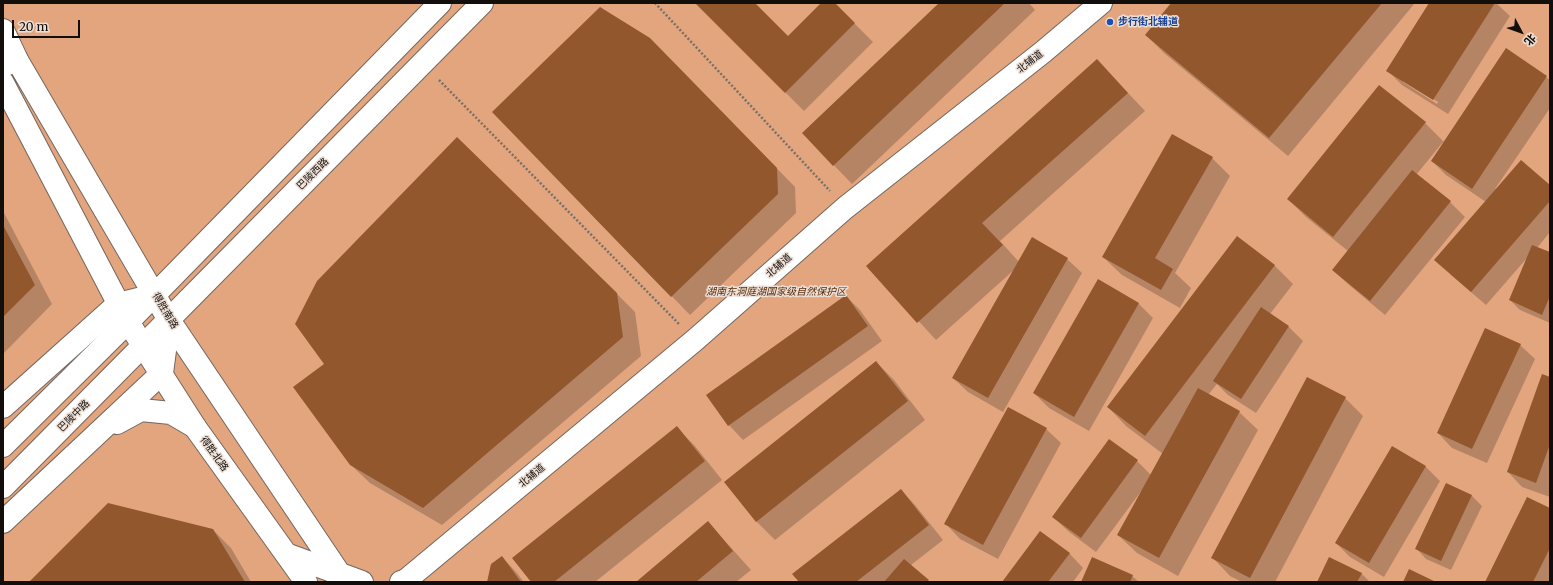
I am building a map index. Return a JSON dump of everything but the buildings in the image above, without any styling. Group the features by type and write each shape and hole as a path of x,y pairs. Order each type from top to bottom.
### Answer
{"main road":[{"path":"3,407 123,313 155,295 440,3"},
{"name":"巴陵西路","path":"144,345 482,3"},
{"name":"北辅道","path":"404,582 695,340 845,208 1036,57 1101,3"},
{"name":"得胜南路","path":"3,30 10,63 170,320 342,578"},
{"path":"3,82 123,313"},
{"path":"3,446 123,313"},
{"name":"得胜北路","path":"123,313 195,427 306,582"},
{"path":"3,522 93,436 162,373 170,320"},
{"name":"巴陵中路","path":"3,487 144,345"},
{"path":"93,436 141,410 171,413 195,427"},
{"path":"286,554 342,578 362,582"}],"path":[{"path":"654,3 845,208"},
{"path":"423,64 695,340"}],"green space":[{"name":"湖南东洞庭湖国家级自然保护区","path":"3,3 1550,3 1550,582 3,582"}],"place":[{"name":"步行街北辅道","path":"1110,22"}]}
